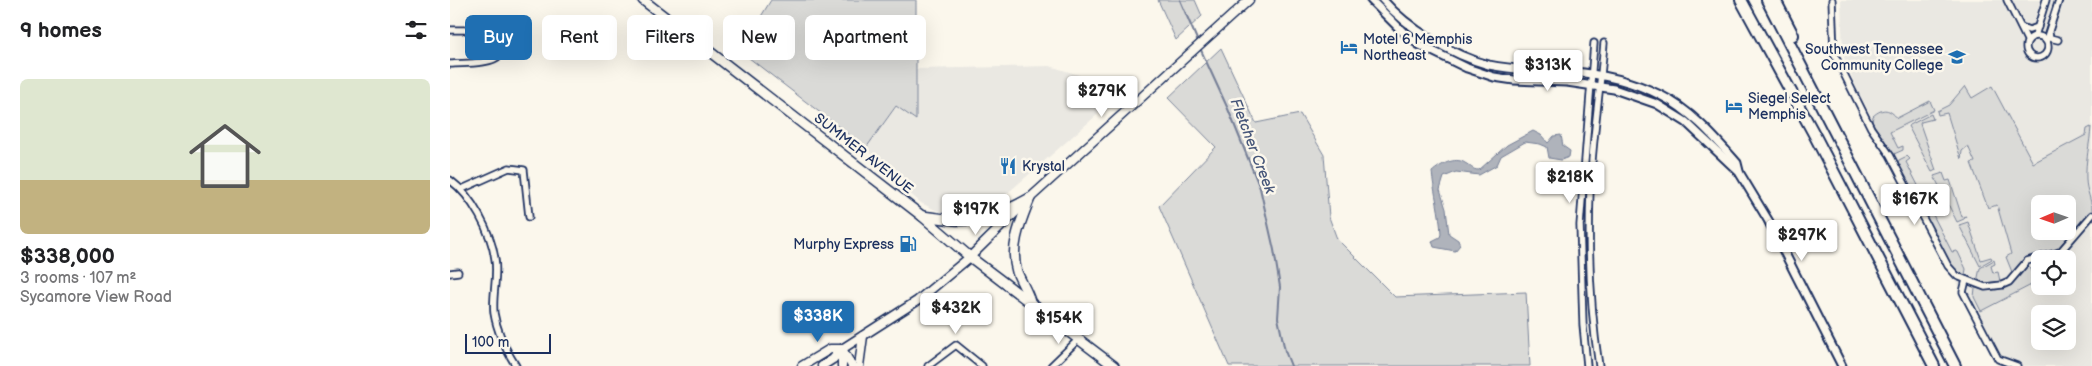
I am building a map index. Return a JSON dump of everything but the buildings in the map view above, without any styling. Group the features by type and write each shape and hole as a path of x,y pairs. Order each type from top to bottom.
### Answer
{"highway":[{"path":"1742,0 1819,143 1934,366"},
{"path":"1767,0 1955,366"},
{"path":"1775,0 1804,58 1826,115"}],"main road":[{"name":"SUMMER AVENUE","path":"643,0 922,216 970,257 1114,366"},
{"path":"822,366 833,359 842,349 916,301 970,257 1030,198 1249,0"},
{"path":"922,216 967,220 991,216 1030,198"},
{"path":"1030,198 1015,242 1015,260 1018,273 1026,287 1030,301"},
{"path":"860,366 862,336"},
{"path":"802,366 830,349 842,349"},
{"path":"842,349 842,366"},
{"path":"842,349 852,366"}],"street":[{"path":"1371,0 1405,34 1418,44 1468,68 1494,77 1590,85 1633,94 1657,104 1686,122 1739,172 1768,220 1842,366"},
{"path":"1383,0 1417,31 1445,47 1488,64 1513,68 1592,74 1652,91 1674,103 1701,124 1737,163 1739,172"},
{"path":"1832,0 1834,54 1871,128 1890,156 1948,266 1957,276 1985,287 2008,282 2027,261 2060,252 2092,215"},
{"path":"2007,0 2027,40 2027,54 2036,59 2044,56 2047,52 2048,45 2046,40 2059,0"},
{"path":"2035,36 2046,0"},
{"path":"2021,27 2029,30 2038,27"},
{"path":"450,30 496,30 502,34 504,41 503,52 489,62 450,64"},
{"path":"2049,32 2050,38 2058,40"},
{"path":"2027,40 2035,36 2046,40"},
{"path":"1587,366 1583,325 1580,224 1594,43"},
{"path":"1599,366 1594,330 1591,281 1590,190 1604,43"},
{"path":"462,189 509,168 524,170 529,217"},
{"path":"450,180 462,189 488,232 495,260 494,313 504,347 516,366"},
{"path":"450,273 458,272"},
{"path":"1966,280 1963,292 1998,359 2017,366"},
{"path":"1051,366 1079,339"},
{"path":"928,366 956,346 982,366"}],"shaded area":[{"path":"771,0 916,0 916,15 805,15 805,60 916,60 916,120 896,106 866,148 752,60 795,60 795,15 762,15"},
{"path":"1158,0 1195,0 1202,16 1176,40"},
{"path":"1841,0 2092,0 2092,366 1999,366 1855,85 1843,55"},
{"path":"1221,48 1256,123 1300,114 1324,155 1329,217 1337,239 1395,297 1526,292 1530,366 1229,366 1159,206 1216,147 1168,98"},
{"path":"1050,66 1079,75 1105,108 994,205 978,212 959,215 942,213 921,203 884,171 866,148 896,106 916,119 916,69"},
{"path":"1965,86 1972,98 1992,86 2033,163 2086,135 2087,129 2091,127 2086,183 2092,210 2076,228 2076,195 2031,195 2031,240 2065,240 2053,250 2031,250 2031,256 2023,260 2012,272 2006,257 2011,254 1997,205 1988,208 1971,163 1975,162 1968,146 1962,151 1961,159 1947,113 1938,115 1937,111 1949,105"},
{"path":"1930,101 1934,110 1890,132 1898,148 1903,146 1903,150 1894,154 1872,122 1873,116 1880,111 1886,110 1897,118"},
{"path":"1931,114 1933,119 1921,122 1920,124 1936,170 1932,172 1908,126"},
{"path":"1533,131 1541,135 1548,143 1554,136 1561,135 1563,146 1570,151 1569,157 1561,160 1549,158 1547,147 1525,142 1501,156 1497,165 1479,175 1456,172 1444,177 1440,190 1446,209 1449,234 1458,240 1460,245 1455,251 1434,247 1432,241 1440,237 1441,234 1432,172 1443,164 1457,160 1473,169 1479,170 1507,145"},
{"path":"1907,156 1910,159 1906,162 1924,197 1929,196 1929,201 1921,205 1918,203 1898,163 1899,160"},
{"path":"1943,173 1946,181 1950,180 1962,217 1966,216 1957,222 1934,176"},
{"path":"1931,207 1935,208 1935,211 1932,213 1952,252 1958,252 1966,269 1965,275 1959,273 1953,267 1936,239 1924,214 1925,210"},
{"path":"1968,222 1981,260 1991,257 1992,259 1980,266 1959,225"},
{"path":"1994,260 1995,264 1991,266 1993,273 1998,272 2000,281 1977,282 1980,268"},
{"path":"2027,264 2031,271 2031,285 1981,311 1974,297 1975,288 1986,290 2001,289 2011,282"}],"waterway":[{"name":"Fletcher Creek","path":"1180,0 1198,42"},
{"name":"Fletcher Creek","path":"1200,48 1228,109 1260,188 1280,287 1278,318 1285,351 1291,366"}],"place":[{"name":"Motel 6 Memphis Northeast","path":"1349,47"},
{"name":"Southwest Tennessee Community College","path":"1957,57"},
{"name":"Siegel Select Memphis","path":"1734,106"},
{"name":"Krystal","path":"1008,166"},
{"name":"Murphy Express","path":"908,244"}]}
